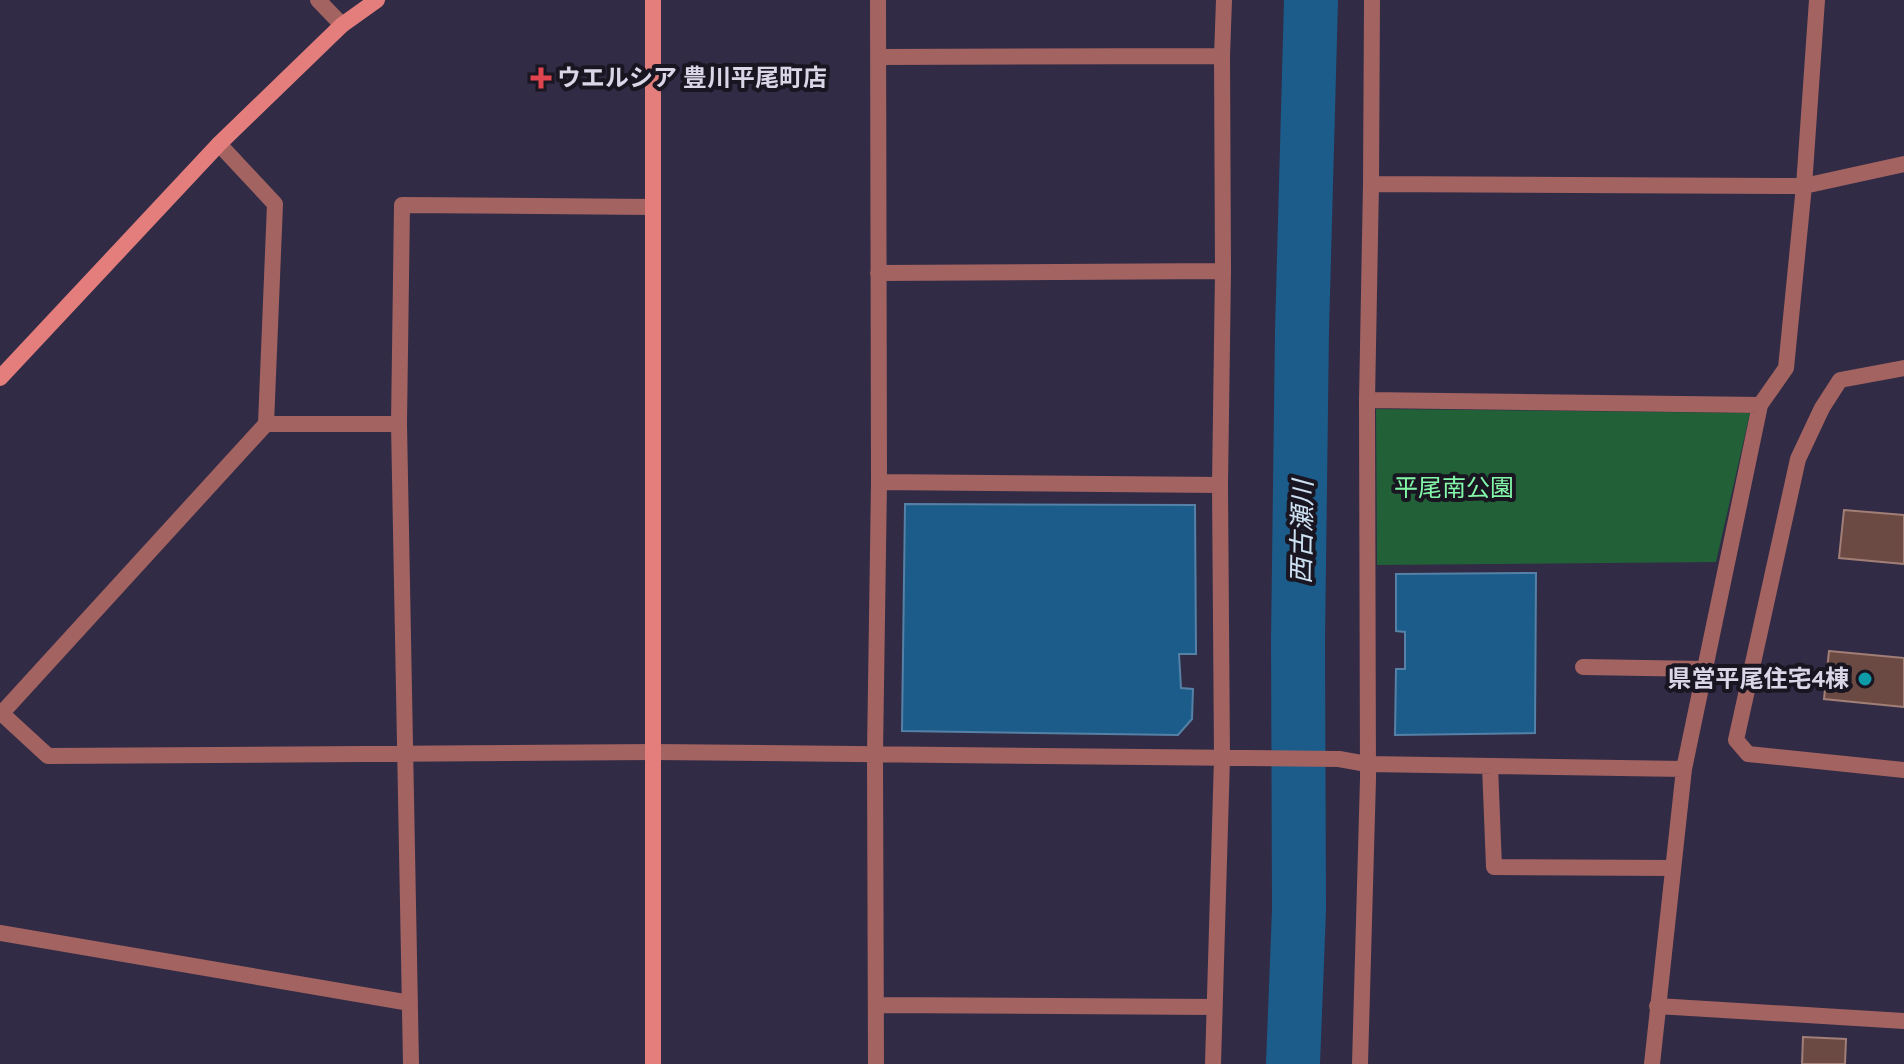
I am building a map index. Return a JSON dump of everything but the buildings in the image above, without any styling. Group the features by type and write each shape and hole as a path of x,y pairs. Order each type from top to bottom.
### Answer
{"street":[{"path":"318,0 342,25"},
{"path":"0,378 219,144 342,25 377,0"},
{"path":"653,0 653,1064"},
{"path":"876,1064 878,0"},
{"path":"1213,1064 1222,758 1220,485 1224,0"},
{"path":"1360,1064 1367,764 1372,0"},
{"path":"1652,1064 1684,769 1760,405 1786,368 1804,186 1817,0"},
{"path":"878,57 1222,56"},
{"path":"219,144 275,204 266,424 1,713 48,756 654,752 1339,759 1367,764 1684,769"},
{"path":"1371,184 1804,186 1904,164"},
{"path":"411,1064 399,424 402,205 653,207"},
{"path":"878,273 1223,271"},
{"path":"1904,368 1840,380 1822,408 1798,459 1736,740 1748,754 1904,770"},
{"path":"1367,400 1760,405"},
{"path":"266,424 399,424"},
{"path":"879,482 1220,485"},
{"path":"1583,667 1705,669"},
{"path":"1490,766 1494,867 1673,868"},
{"path":"0,933 410,1003"},
{"path":"876,1005 1214,1007"},
{"path":"1657,1006 1904,1021"}],"green space":[{"name":"平尾南公園","path":"1376,409 1750,413 1716,562 1377,565"}],"water":[{"path":"905,504 1195,505 1196,654 1179,654 1181,688 1193,689 1192,719 1178,735 902,731"},
{"path":"1536,573 1535,733 1395,735 1396,669 1405,669 1405,632 1396,631 1396,574"}],"waterway":[{"name":"西古瀬川","path":"1293,1064 1299,910 1302,331 1311,0"}],"place":[{"name":"ウエルシア 豊川平尾町店","path":"541,78"},
{"name":"県営平尾住宅4棟","path":"1865,679"}]}
